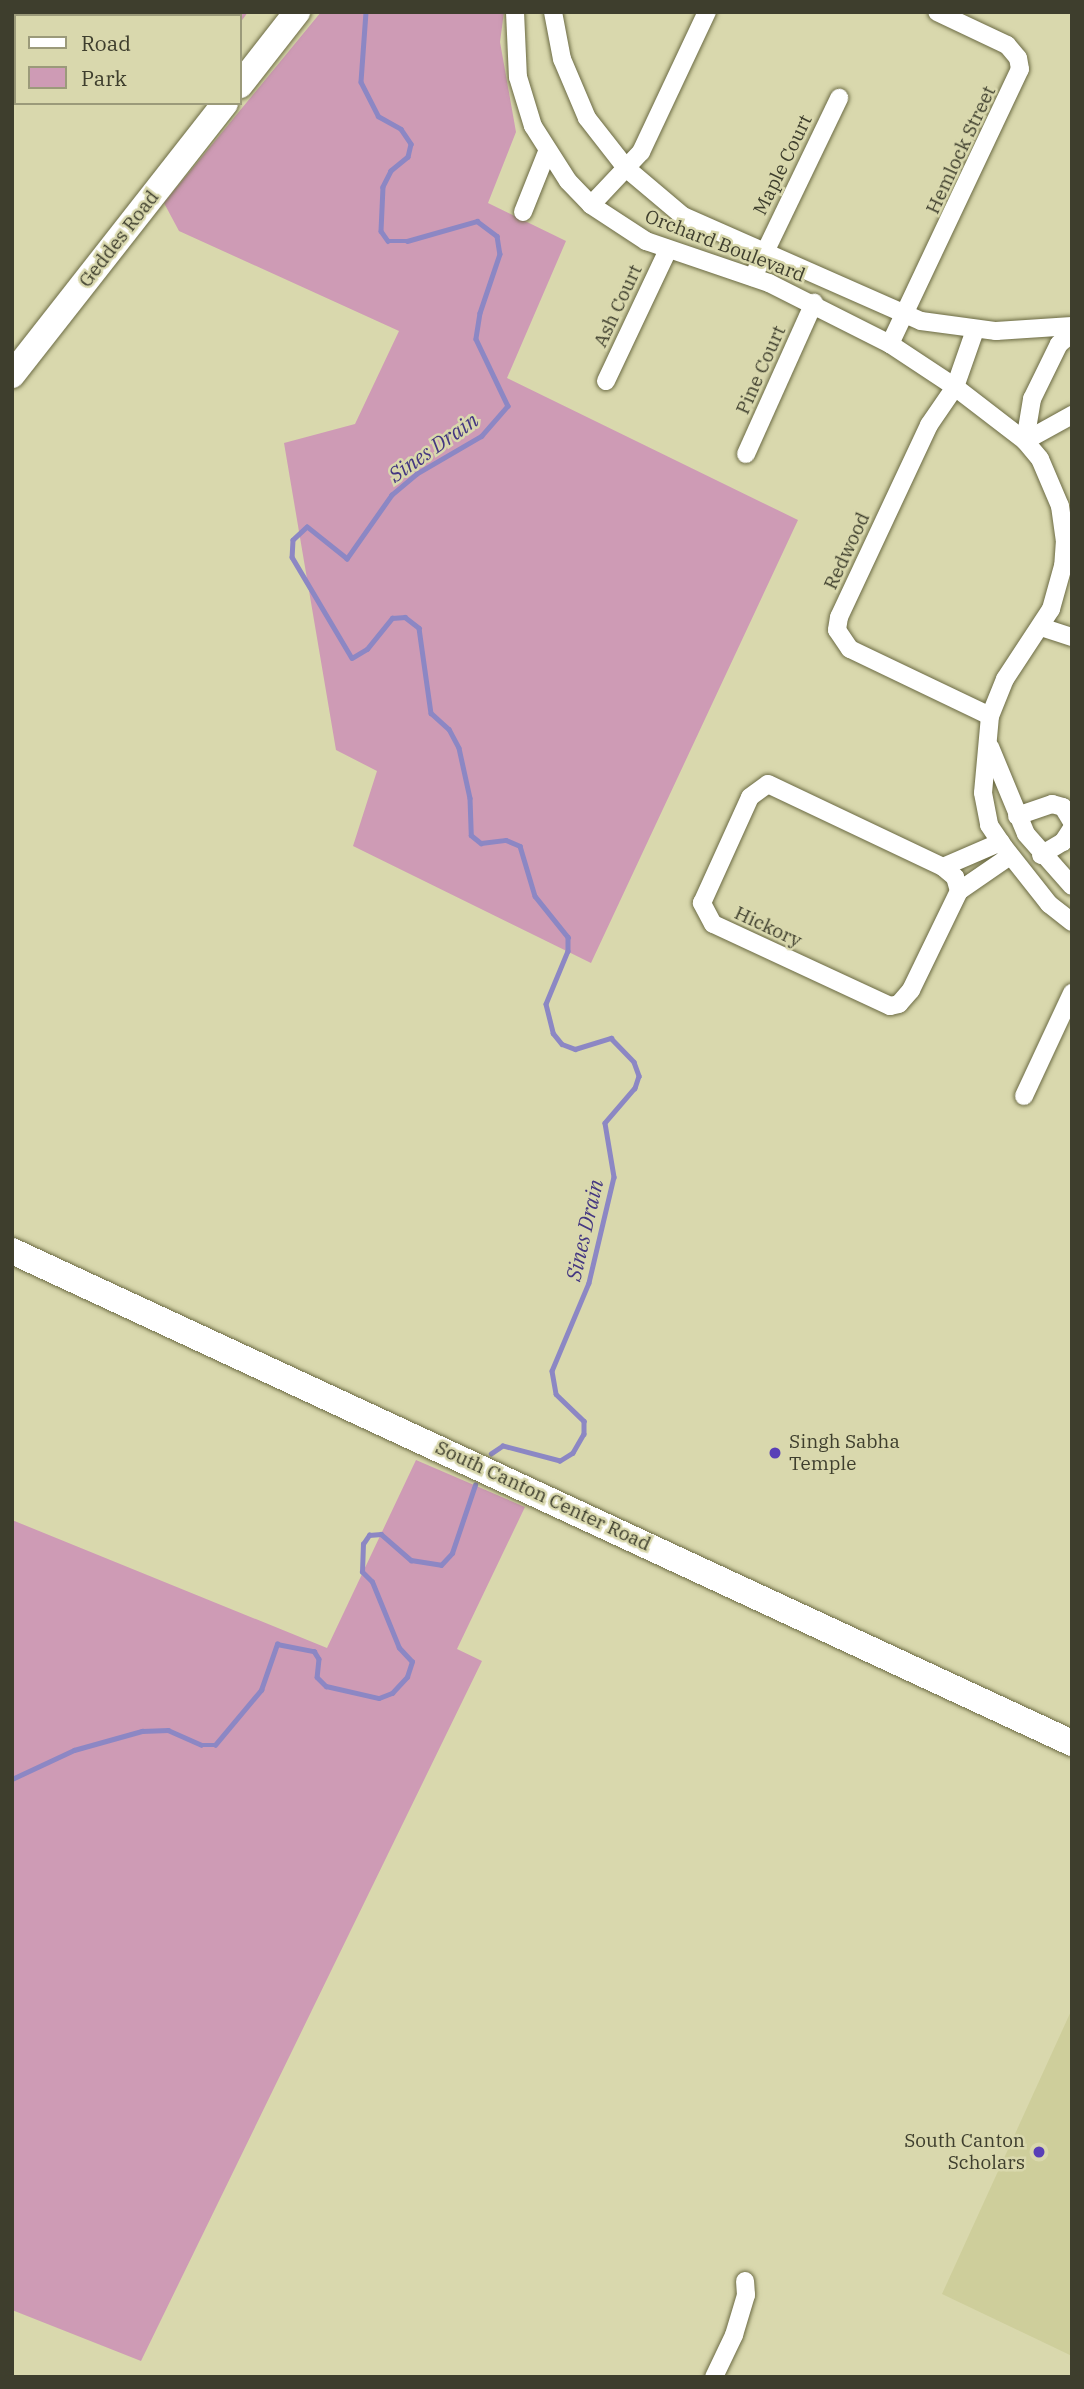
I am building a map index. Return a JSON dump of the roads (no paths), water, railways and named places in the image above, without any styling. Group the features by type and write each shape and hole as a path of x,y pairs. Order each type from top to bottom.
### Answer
{"main road":[{"path":"242,82 297,12"},
{"name":"Geddes Road","path":"12,375 223,105"},
{"name":"South Canton Center Road","path":"12,1251 1072,1743"}],"street":[{"name":"Orchard Boulevard","path":"515,12 518,77 547,152 591,205 628,231 668,250 753,277 814,303 890,344 955,387 1025,441 1054,484 1065,540 1058,588 1041,627 1009,673 990,716 990,747 981,772 989,825 1049,904 1072,922"},
{"name":"Orchard Boulevard","path":"553,12 572,85 587,118 626,168 683,216 905,316 975,330 1072,326"},
{"path":"591,205 641,152 707,12"},
{"name":"Hemlock Street","path":"890,344 1020,69 1018,58 1007,45 937,12"},
{"name":"Maple Court","path":"753,277 839,98"},
{"path":"523,212 547,152"},
{"name":"Ash Court","path":"606,381 668,250"},
{"name":"Pine Court","path":"746,454 814,303"},
{"name":"Redwood","path":"975,330 955,387 929,425 839,617 837,630 850,649 990,716"},
{"path":"1025,441 1032,399 1059,344 1072,333"},
{"path":"1025,441 1057,427 1072,415"},
{"path":"1041,627 1072,637"},
{"name":"Orchard Boulevard","path":"990,747 1026,834 1041,855 1072,886"},
{"name":"Hickory","path":"943,867 768,784 750,797 702,903 713,924 890,1006 899,1004 912,990 959,891"},
{"path":"1017,816 1052,804 1063,807 1072,822"},
{"path":"1041,855 1063,842 1072,828"},
{"path":"943,867 955,877 959,891 1005,849 1026,834"},
{"path":"943,867 1005,849"},
{"path":"1024,1096 1072,993"},
{"path":"714,2377 734,2335 746,2295 745,2280"}],"waterway":[{"name":"Sines Drain","path":"366,12 361,82 378,116 401,129 411,144 408,157 391,171 383,187 381,231 388,241 407,241 477,221 497,236 500,254 480,313 476,339 508,406 482,436 417,474 392,495 347,559 307,527 293,540 292,557 352,658 367,649 392,618 405,617 419,628 431,713 449,729 459,748 470,798 471,835 481,843 506,840 520,846 535,896 568,937 568,951 546,1004 553,1033 562,1044 575,1049 611,1038 634,1062 639,1076 635,1088 605,1123 614,1177 589,1283 552,1371 556,1394 584,1421 584,1434 573,1453 560,1461 503,1446 491,1454"},
{"name":"Sines Drain","path":"12,1779 74,1750 142,1731 168,1730 201,1745 215,1745 261,1690 277,1644 314,1651 319,1659 317,1677 326,1686 379,1698 392,1693 407,1677 412,1662 399,1648 372,1582 362,1572 363,1544 369,1535 381,1534 411,1560 441,1565 452,1553 475,1485"}],"place":[{"name":"Singh Sabha Temple","path":"775,1453"},
{"name":"South Canton Scholars","path":"1039,2152"}]}
